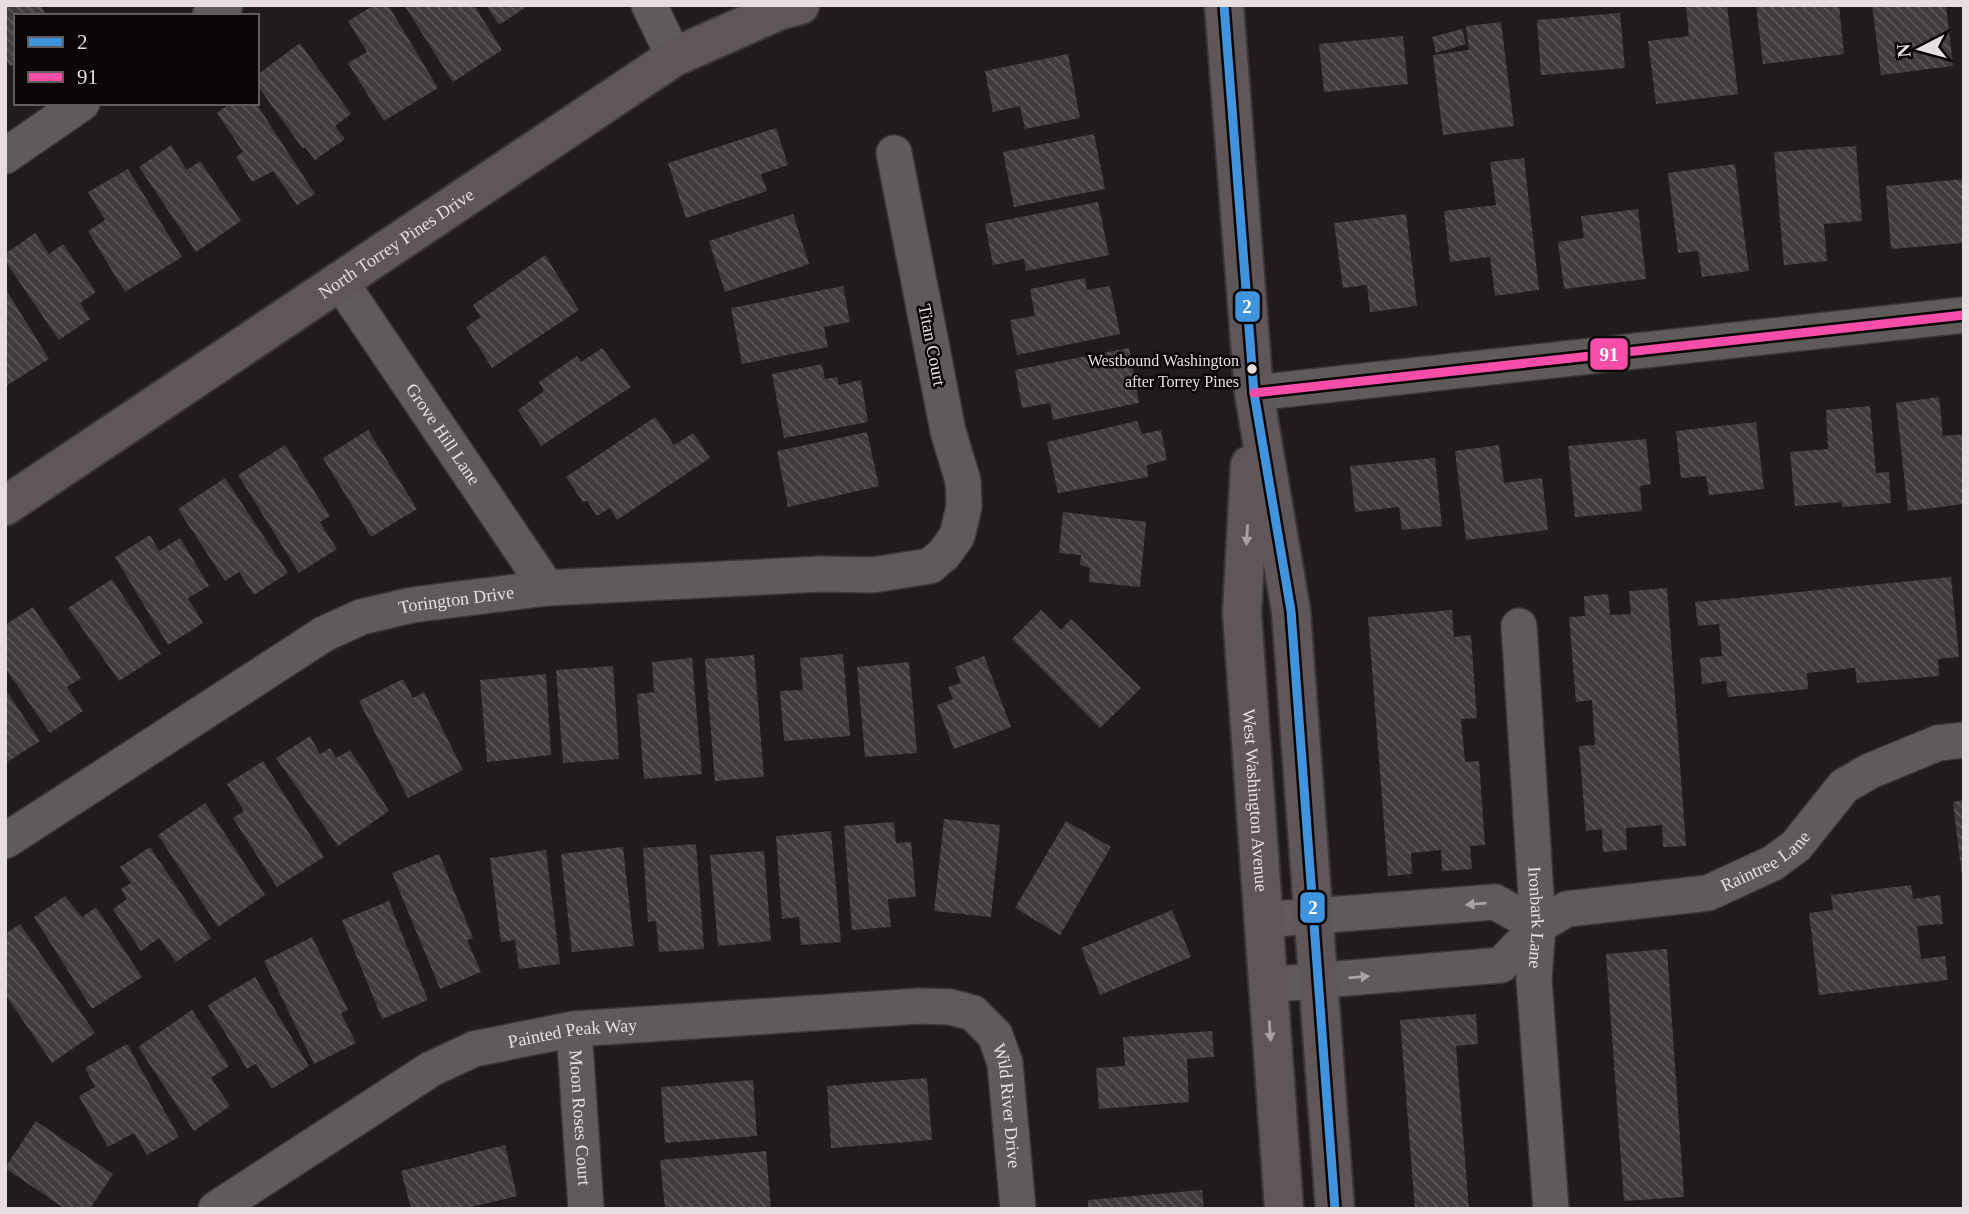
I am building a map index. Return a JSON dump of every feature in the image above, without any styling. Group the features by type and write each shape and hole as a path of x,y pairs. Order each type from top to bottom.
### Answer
{"main road":[{"name":"North Torrey Pines Drive","path":"5,506 674,57 779,11 800,5"},
{"name":"West Washington Avenue","path":"1224,5 1254,393 1291,611 1335,1209"},
{"name":"West Washington Avenue","path":"1254,393 1242,613 1283,1209"}],"street":[{"path":"649,5 674,57"},
{"path":"5,156 79,105"},
{"name":"Titan Court","path":"894,152 948,431 963,481 964,507 957,536"},
{"name":"Grove Hill Lane","path":"339,280 547,588"},
{"path":"1254,393 1964,315"},
{"name":"Torington Drive","path":"5,841 324,634 361,617 412,605 547,588 821,574 896,573 929,566 944,554 957,536"},
{"name":"Ironbark Lane","path":"1519,626 1538,926 1534,979 1551,1209"},
{"name":"Raintree Lane","path":"1267,985 1501,965 1538,926 1567,909 1708,893 1773,863 1796,846 1844,786 1870,771 1938,743 1964,740"},
{"path":"1262,920 1496,902 1538,926"},
{"name":"Painted Peak Way","path":"216,1209 431,1069 474,1049 574,1029 920,1006 950,1007 973,1013"},
{"name":"Wild River Drive","path":"973,1013 995,1035 1005,1063 1018,1209"},
{"name":"Moon Roses Court","path":"574,1029 586,1209"}],"building":[{"path":"5,5 40,5 46,14 14,14 14,64 10,66 5,59"},
{"path":"374,5 388,5 438,88 384,121 348,63 367,52 348,21"},
{"path":"404,5 474,5 502,50 453,82"},
{"path":"486,5 529,5 499,25"},
{"path":"1686,5 1727,5 1738,94 1656,104 1648,41 1689,36"},
{"path":"1756,5 1839,5 1844,54 1763,64"},
{"path":"1872,5 1946,5 1953,66 1881,75"},
{"path":"1620,13 1625,68 1541,75 1537,20"},
{"path":"1501,22 1514,126 1443,135 1433,55 1469,50 1466,26"},
{"path":"1462,29 1466,44 1436,53 1432,37"},
{"path":"1403,36 1408,84 1324,92 1319,44"},
{"path":"300,43 351,114 335,126 345,139 315,160 305,147 303,149 259,88 259,74"},
{"path":"1068,54 1080,118 1025,129 1020,106 993,112 985,71"},
{"path":"228,105 257,105 315,194 297,205 273,171 252,182 236,157 243,152 217,113"},
{"path":"776,128 788,165 761,174 767,191 686,218 668,163"},
{"path":"1094,134 1105,189 1014,207 1003,152"},
{"path":"171,145 187,170 200,161 241,221 196,252 139,167"},
{"path":"1856,146 1862,221 1824,224 1827,261 1784,265 1774,152"},
{"path":"1524,158 1539,290 1495,296 1490,257 1450,262 1444,211 1496,205 1490,162"},
{"path":"1735,164 1749,271 1702,277 1698,251 1678,253 1668,173"},
{"path":"128,169 182,257 125,292 88,231 105,220 88,192"},
{"path":"1964,179 1964,243 1891,249 1886,186"},
{"path":"1098,202 1109,255 1026,271 1024,259 993,265 985,224"},
{"path":"1638,209 1646,279 1564,289 1558,242 1584,238 1581,216"},
{"path":"793,214 809,264 725,292 709,241"},
{"path":"1406,214 1417,306 1370,312 1367,285 1343,288 1334,223"},
{"path":"35,233 49,254 63,244 96,292 80,303 90,319 59,340 5,261 5,254"},
{"path":"545,255 579,310 492,368 466,327 481,317 473,305"},
{"path":"1085,278 1087,290 1110,286 1120,334 1017,355 1010,320 1035,316 1030,289"},
{"path":"843,286 850,322 824,327 828,347 742,364 731,308"},
{"path":"5,288 49,359 6,386 5,384"},
{"path":"602,348 631,387 541,446 518,410 544,391 539,382 577,356 581,362"},
{"path":"1129,348 1139,403 1053,420 1050,403 1022,408 1015,370"},
{"path":"822,364 825,379 837,377 839,385 861,380 868,422 784,438 772,374"},
{"path":"1939,397 1943,436 1964,434 1964,504 1908,511 1896,403"},
{"path":"1870,406 1876,473 1889,472 1891,503 1842,507 1842,502 1795,506 1790,452 1828,449 1826,410"},
{"path":"655,417 674,445 693,433 710,458 617,520 610,508 597,516 587,501 583,502 566,477"},
{"path":"1137,421 1142,434 1161,430 1167,460 1147,465 1148,477 1058,493 1047,442"},
{"path":"1756,422 1764,489 1709,495 1706,476 1681,478 1676,431"},
{"path":"368,430 417,509 371,537 323,458"},
{"path":"867,432 879,486 788,507 777,451"},
{"path":"1646,439 1651,484 1640,486 1642,511 1575,517 1568,446"},
{"path":"285,445 330,516 320,522 337,549 299,573 238,475"},
{"path":"1499,445 1504,483 1542,478 1548,530 1466,540 1455,451"},
{"path":"1435,458 1442,526 1402,530 1399,507 1355,512 1350,466"},
{"path":"225,478 288,573 254,595 239,572 225,581 178,509"},
{"path":"1063,512 1146,522 1140,587 1089,582 1090,568 1080,565 1081,555 1059,553"},
{"path":"150,535 159,551 180,538 209,586 188,598 203,623 168,645 115,557"},
{"path":"1951,577 1959,657 1938,659 1939,676 1857,683 1855,668 1807,673 1808,689 1728,697 1726,681 1702,684 1700,658 1722,656 1719,624 1698,626 1695,602"},
{"path":"112,579 161,654 119,681 68,608"},
{"path":"1667,588 1686,846 1663,847 1662,825 1626,828 1627,850 1603,852 1602,829 1586,831 1579,746 1595,745 1592,700 1576,702 1569,617 1585,616 1584,596 1608,594 1610,615 1631,614 1629,591"},
{"path":"33,607 81,678 67,687 83,711 50,733 5,668 5,625"},
{"path":"1041,610 1061,630 1071,619 1141,688 1100,728 1012,639"},
{"path":"1452,610 1454,637 1471,635 1477,718 1461,719 1465,762 1479,761 1485,845 1470,846 1472,869 1442,871 1441,850 1411,853 1412,874 1388,876 1368,617"},
{"path":"843,654 850,736 784,741 780,691 803,690 800,658"},
{"path":"754,655 764,777 715,781 705,659"},
{"path":"984,656 1011,727 954,749 937,705 953,699 948,687 961,683 955,667"},
{"path":"692,658 702,774 644,779 637,694 654,692 652,662"},
{"path":"909,662 917,753 865,757 857,667"},
{"path":"613,666 619,759 563,763 556,670"},
{"path":"546,674 551,755 487,762 480,680"},
{"path":"403,679 413,698 424,692 463,770 408,798 359,701"},
{"path":"5,689 40,741 7,762 5,759"},
{"path":"310,736 320,754 330,748 336,758 350,750 389,811 338,846 276,758"},
{"path":"263,761 324,857 277,887 233,818 244,811 227,784"},
{"path":"1964,800 1964,876 1962,876 1953,802"},
{"path":"205,803 265,895 218,927 158,835"},
{"path":"944,819 1000,825 991,917 934,911"},
{"path":"1066,821 1111,847 1060,935 1015,908"},
{"path":"894,822 896,843 911,842 916,897 888,899 891,927 852,930 844,826"},
{"path":"831,831 841,942 801,945 799,917 782,919 776,836"},
{"path":"696,844 704,949 659,952 656,921 648,922 643,848"},
{"path":"150,847 211,938 176,962 159,938 141,951 113,909 127,899 121,889 131,883 120,867"},
{"path":"623,847 634,946 572,952 561,854"},
{"path":"546,850 560,964 519,969 515,940 501,942 490,858"},
{"path":"764,851 771,941 718,946 710,855"},
{"path":"439,854 473,938 467,940 481,972 440,989 392,873"},
{"path":"1911,885 1913,899 1940,895 1943,924 1917,926 1921,959 1945,956 1948,980 1819,995 1809,913 1833,910 1831,895"},
{"path":"65,896 82,917 96,907 142,977 92,1009 34,917"},
{"path":"389,901 428,1000 382,1019 342,920"},
{"path":"1172,910 1191,957 1100,995 1081,948"},
{"path":"20,924 95,1033 52,1063 5,994 5,934"},
{"path":"312,937 348,1010 341,1013 356,1043 314,1064 264,961"},
{"path":"1667,949 1684,1197 1624,1201 1606,954"},
{"path":"255,977 309,1066 272,1089 256,1064 247,1069 208,1005"},
{"path":"192,1010 229,1066 211,1078 230,1106 194,1131 138,1047"},
{"path":"1476,1014 1478,1044 1456,1046 1469,1209 1415,1209 1400,1020"},
{"path":"1212,1031 1214,1057 1187,1059 1189,1102 1099,1109 1096,1068 1125,1066 1123,1037"},
{"path":"127,1044 179,1137 147,1155 134,1133 108,1147 79,1096 95,1087 85,1068"},
{"path":"927,1078 932,1140 831,1148 827,1086"},
{"path":"753,1080 757,1136 665,1143 661,1087"},
{"path":"36,1121 113,1174 90,1209 65,1209 5,1168"},
{"path":"505,1145 517,1196 463,1209 411,1209 401,1171"},
{"path":"766,1151 771,1209 665,1209 660,1160"},
{"path":"1202,1190 1204,1209 1088,1209 1088,1200"}],"transit line":[{"name":"2","path":"1224,5 1254,393 1291,611 1335,1209"},
{"name":"91","path":"1254,393 1964,315"}],"place":[{"name":"Westbound Washington after Torrey Pines","path":"1252,369"}]}
